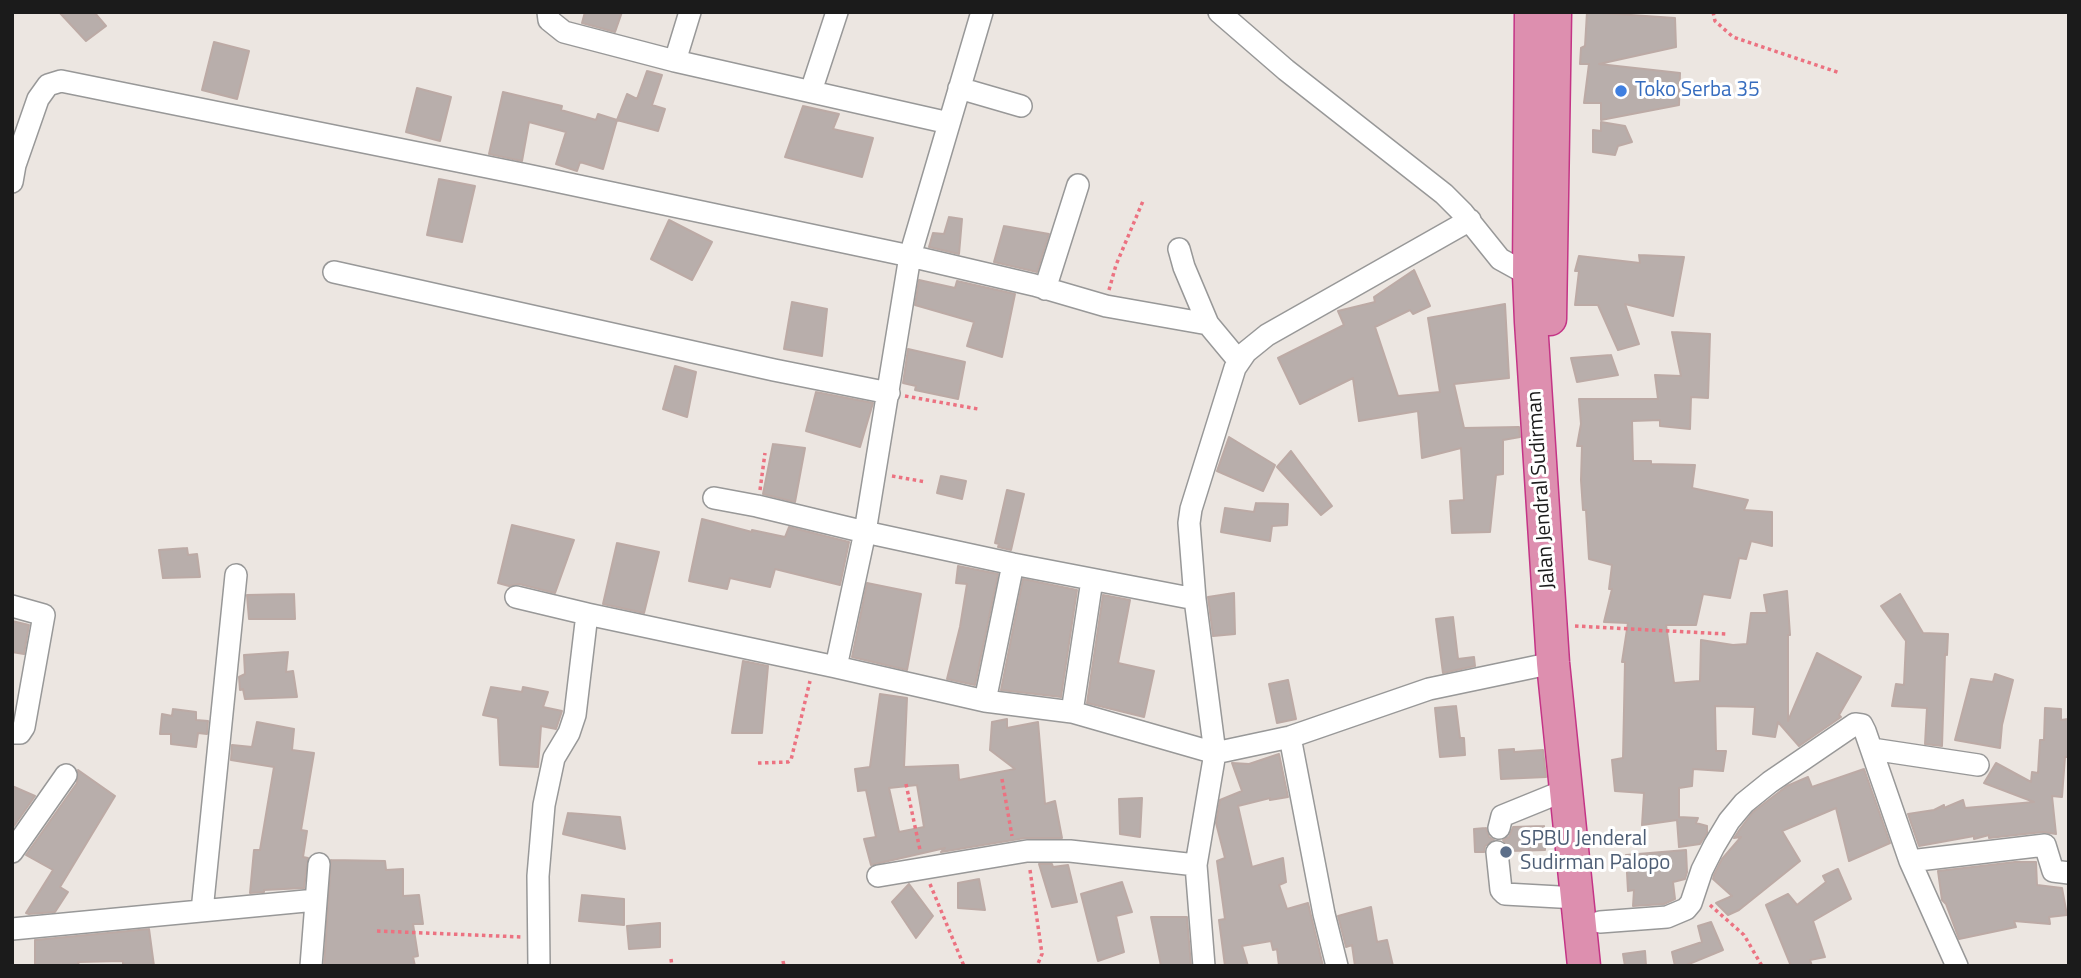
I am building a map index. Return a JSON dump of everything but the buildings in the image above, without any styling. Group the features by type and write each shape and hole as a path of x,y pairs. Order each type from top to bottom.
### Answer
{"highway":[{"name":"Jalan Jendral Sudirman","path":"1531,12 1553,663 1585,965"},
{"name":"Jalan Jendral Sudirman","path":"1540,277 1555,12"},
{"name":"Jalan Jendral Sudirman","path":"1541,321 1551,363 1600,922 1585,965"}],"street":[{"path":"548,12 549,20 564,32 708,71 811,91 948,123"},
{"path":"675,61 690,12"},
{"path":"811,91 837,12"},
{"path":"836,667 876,473 911,256 982,12"},
{"path":"1219,12 1286,69 1444,194 1470,220 1500,258 1540,277"},
{"path":"12,182 38,99 48,85 61,81 501,169 911,256 1106,306 1208,324"},
{"path":"959,88 1021,106"},
{"path":"1045,289 1078,185"},
{"path":"1205,966 1196,864 1215,753 1188,537 1191,509 1238,360 1267,335 1470,220"},
{"path":"1179,249 1208,324 1238,360"},
{"path":"334,272 774,370 890,393"},
{"path":"714,498 1013,564 1195,599"},
{"path":"985,701 1013,564"},
{"path":"202,911 236,575"},
{"path":"1072,712 1092,580"},
{"path":"516,597 985,701 1072,712 1215,753 1290,737 1429,690 1553,663"},
{"path":"12,606 44,615 24,727 21,732 12,733"},
{"path":"539,966 538,876 544,806 554,758 569,733 575,715 587,614"},
{"path":"1600,922 1679,914 1691,903 1707,858 1729,821 1744,803 1817,748 1855,724 1862,725 1910,861 1957,966"},
{"path":"1290,737 1324,914 1337,966"},
{"path":"1872,749 1978,765"},
{"path":"12,852 66,775"},
{"path":"1499,828 1502,816 1566,790"},
{"path":"1910,861 2042,845 2047,848 2053,871 2069,873"},
{"path":"878,876 1021,851 1070,851 1196,864"},
{"path":"1497,852 1501,890 1505,894 1577,898"},
{"path":"311,966 319,864"},
{"path":"12,929 316,900"}],"path":[{"path":"1713,12 1715,21 1733,37 1840,73"},
{"path":"1106,306 1115,265 1143,201"},
{"path":"890,393 978,409"},
{"path":"757,506 765,453"},
{"path":"876,473 926,482"},
{"path":"1573,626 1726,634"},
{"path":"758,763 788,762 792,758 814,662"},
{"path":"1002,779 1021,851 1042,954 1037,966"},
{"path":"906,784 923,867 964,966"},
{"path":"1695,892 1744,935 1762,966"},
{"path":"377,931 538,938"},
{"path":"671,959 672,966"}],"place":[{"name":"Toko Serba 35","path":"1621,91"},
{"name":"SPBU Jenderal Sudirman Palopo","path":"1506,852"}]}
